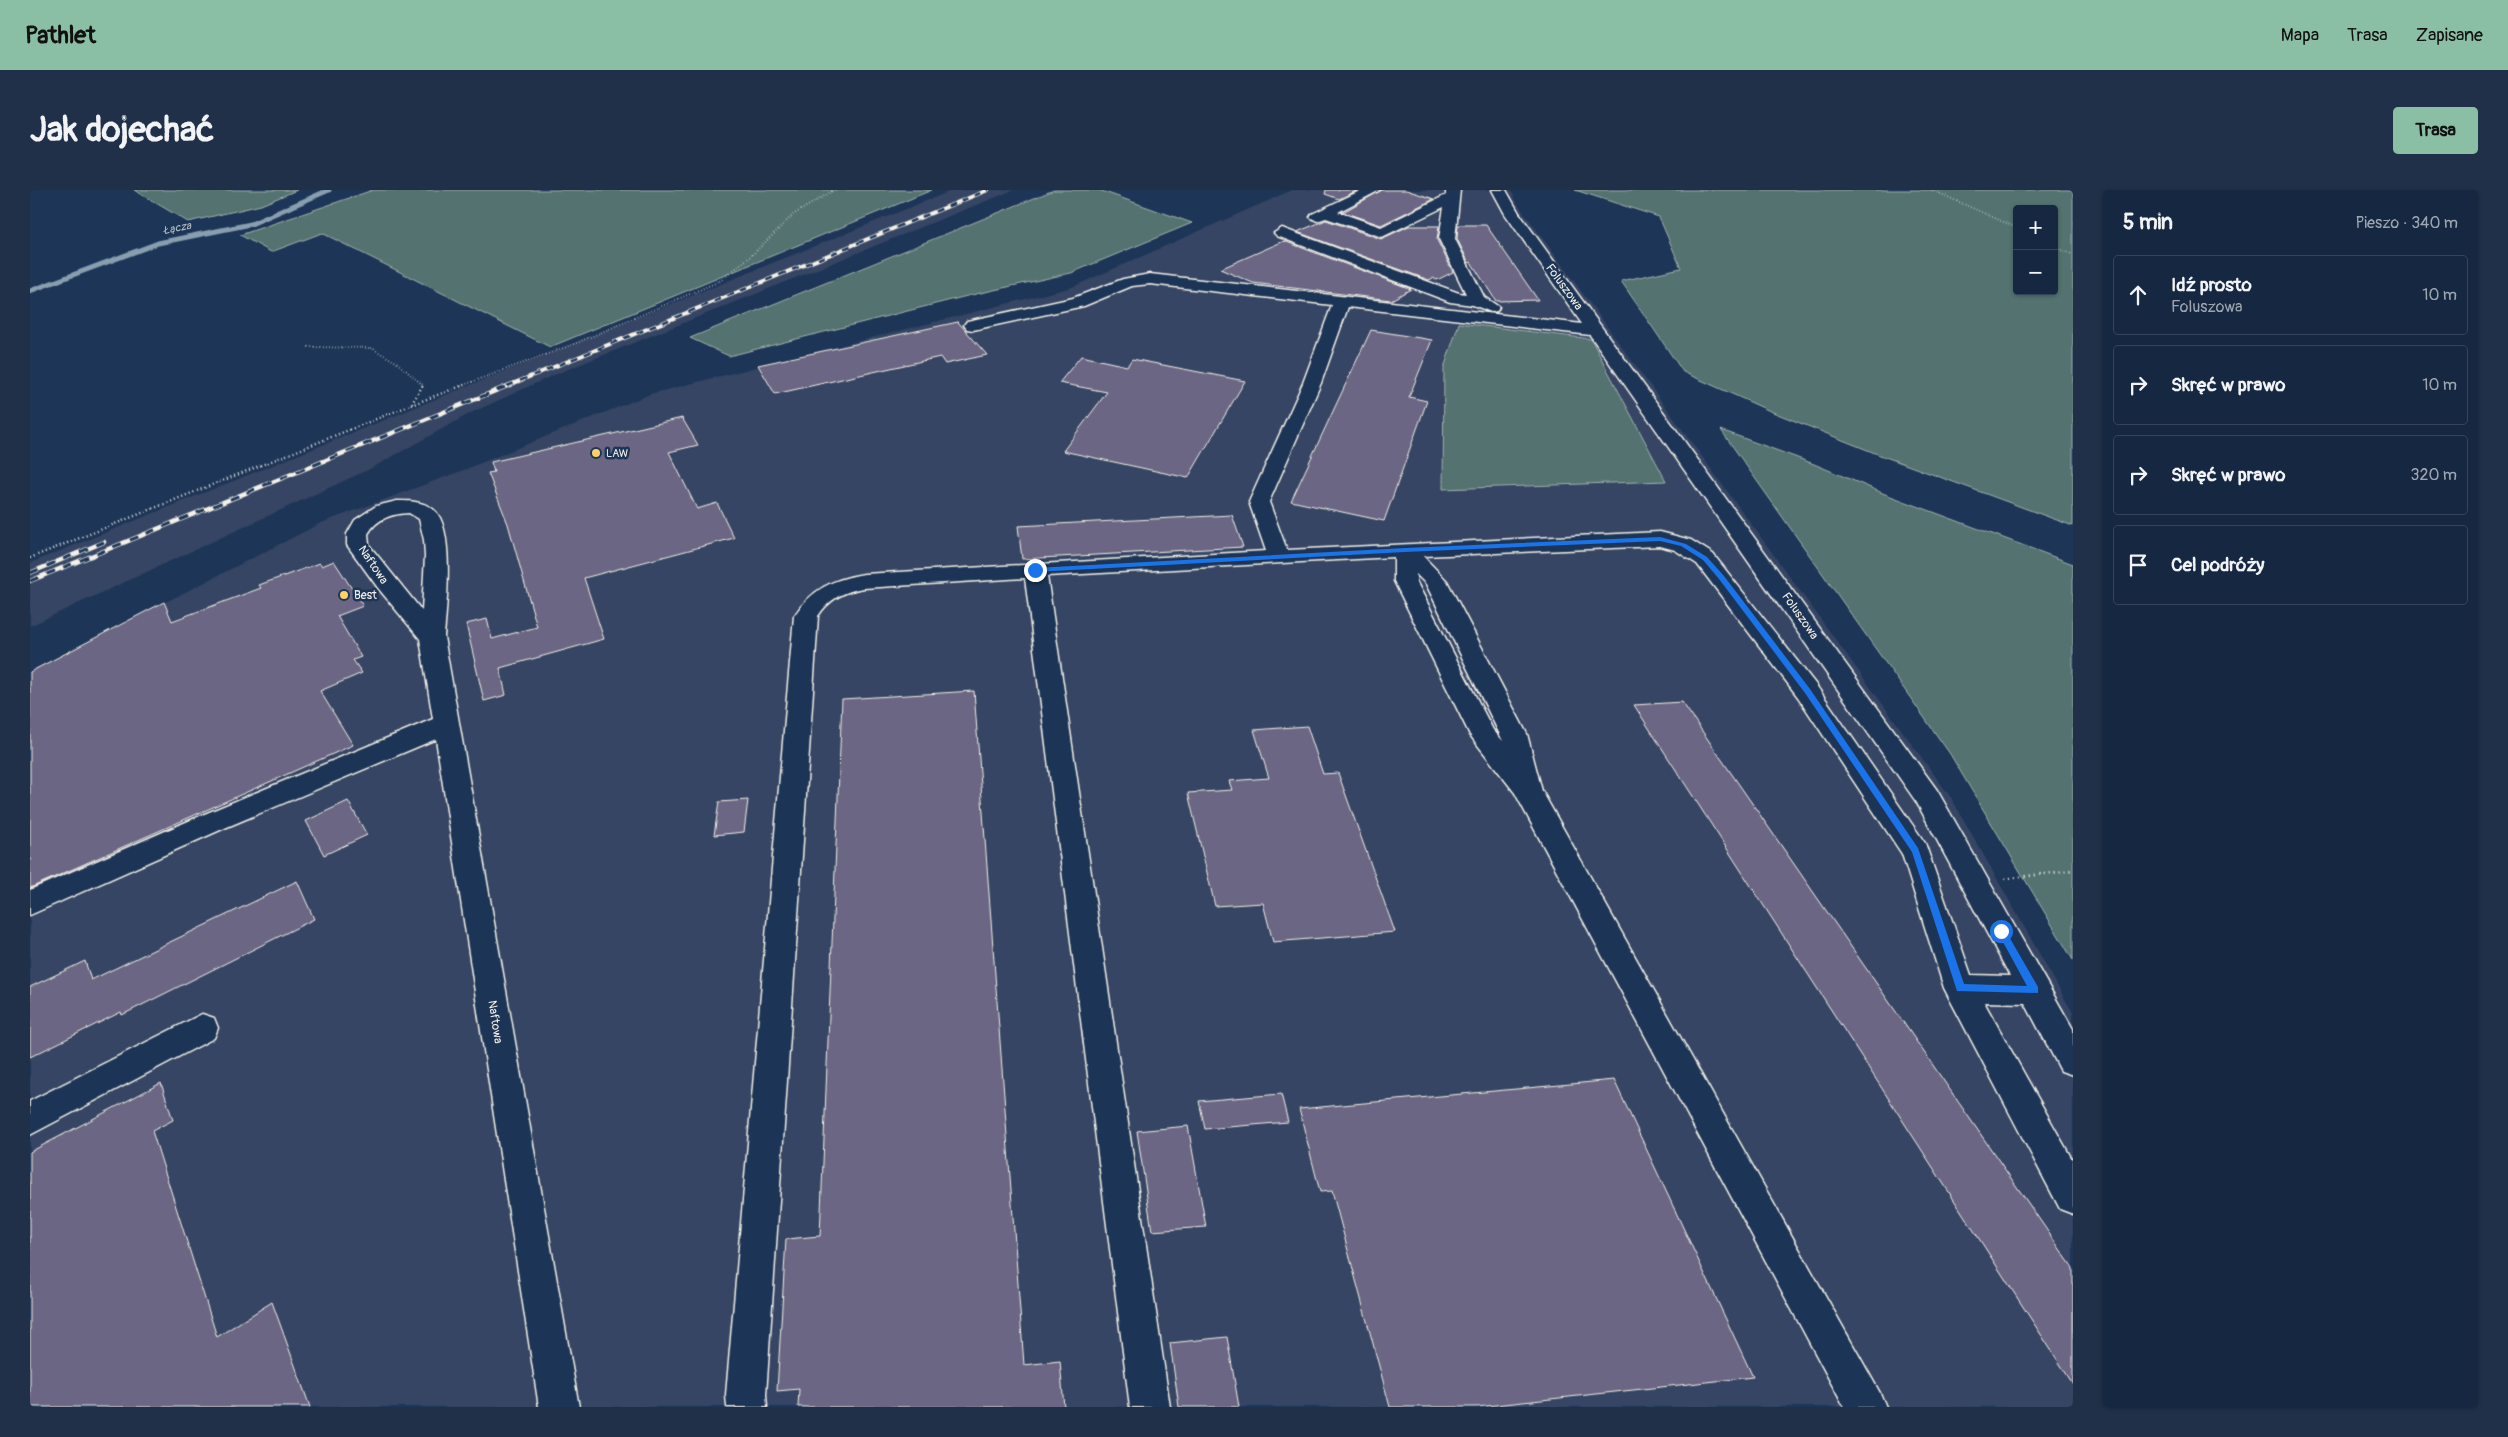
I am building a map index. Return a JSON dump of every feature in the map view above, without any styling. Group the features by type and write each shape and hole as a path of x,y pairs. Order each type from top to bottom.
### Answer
{"street":[{"path":"1373,190 1276,236 1456,298 1477,300 1523,322"},
{"name":"Foluszowa","path":"1499,190 1512,214 1927,797 2073,1060"},
{"path":"1325,213 1382,232 1453,193"},
{"path":"1453,193 1447,239 1477,300"},
{"path":"973,325 1078,302 1129,282 1150,279 1596,331"},
{"path":"1279,557 1259,502 1312,383 1342,301"},
{"name":"Naftowa","path":"432,637 390,589 358,546 357,534 364,522 381,512 394,508 420,509 428,516 433,529 436,571 432,637 558,1407"},
{"path":"747,1407 746,1394 806,616 814,602 828,591 852,582 1405,550 1660,539 1683,545 1705,559 1807,691 1916,851 1960,988 2073,1196"},
{"path":"1405,550 1436,581 1514,734 1528,791 1866,1407"},
{"path":"1035,570 1150,1407"},
{"path":"30,903 217,820 446,724"},
{"path":"1960,988 2034,990"},
{"path":"30,1119 202,1028"}],"path":[{"path":"395,411 574,344 720,281 752,256 793,215 834,190"},
{"path":"1932,190 2013,226"},
{"path":"2058,248 2073,255"},
{"path":"30,558 411,405 424,386 396,362 372,348 308,347"},
{"path":"1974,882 2073,870"}],"shaded area":[{"path":"953,190 1014,190 554,375 471,413 372,468 30,626 30,563"},
{"path":"1292,190 1511,190 1517,203 1952,799 2073,1013 2073,1407 30,1407 30,671 321,523 461,471 650,394 1072,287"}],"green space":[{"path":"134,190 297,190 261,205 188,222"},
{"path":"373,190 932,190 550,347 322,233 271,252 240,235"},
{"path":"1054,190 1099,190 1192,223 1071,273 967,296 729,356 690,338"},
{"path":"1575,190 2073,190 2073,526 1880,455 1770,411 1683,372 1621,281 1681,268 1659,217"},
{"path":"1459,323 1591,339 1666,481 1443,489 1444,368"},
{"path":"1721,430 2073,564 2073,960 1950,754"}],"building":[{"path":"1326,190 1358,190 1339,199 1325,194"},
{"path":"1382,190 1406,190 1434,199 1381,225 1343,212"},
{"path":"1326,220 1381,239 1409,226 1439,226 1437,240 1453,272 1437,280 1433,278 1429,280 1297,232"},
{"path":"1458,225 1486,225 1538,300 1496,301 1471,262 1469,263 1457,239"},
{"path":"1284,241 1411,289 1391,300 1253,283 1220,269"},
{"path":"958,322 987,355 945,364 940,357 775,394 758,365"},
{"path":"1371,330 1432,340 1409,397 1427,401 1384,521 1291,501"},
{"path":"1081,356 1127,366 1132,359 1245,381 1188,478 1063,451 1107,392 1059,383"},
{"path":"682,418 698,445 669,452 697,509 717,503 734,538 584,578 604,639 500,668 506,695 484,701 466,624 487,619 492,639 537,627 508,524 488,473 494,472 491,462"},
{"path":"1232,515 1243,547 1022,559 1018,526"},
{"path":"334,561 363,606 337,616 361,657 353,660 362,673 320,691 353,745 30,888 30,672 164,602 172,621 261,588 259,585 320,563 322,566"},
{"path":"974,691 1024,1365 1060,1361 1064,1407 798,1407 799,1389 777,1391 786,1239 820,1236 842,699"},
{"path":"1682,702 2073,1268 2073,1384 1634,705"},
{"path":"1307,726 1323,774 1338,773 1395,932 1273,942 1263,903 1215,906 1188,793 1232,790 1229,781 1269,778 1254,730"},
{"path":"748,800 744,832 714,835 719,802"},
{"path":"348,801 367,835 324,855 306,821"},
{"path":"297,881 314,919 122,1015 121,1012 30,1057 30,987 85,961 91,980"},
{"path":"1614,1080 1753,1377 1477,1407 1390,1407 1332,1191 1320,1192 1299,1109"},
{"path":"161,1083 173,1120 152,1131 217,1337 272,1302 310,1407 30,1407 30,1152"},
{"path":"1281,1094 1288,1122 1205,1129 1199,1101"},
{"path":"1188,1126 1206,1227 1152,1231 1137,1131"},
{"path":"1227,1337 1239,1407 1179,1407 1170,1343"}],"waterway":[{"name":"Łącza","path":"30,291 158,243 251,224 329,190"}],"railway":[{"path":"507,386 988,190"},
{"path":"30,581 510,385"},
{"path":"30,573 104,542"}],"place":[{"name":"LAW","path":"596,453"},
{"name":"Best","path":"344,595"}],"route":[{"path":"1035,570 1405,550 1442,550 1660,539 1683,545 1705,559 1722,578 1807,691 1916,851 1960,988 2034,990 2001,931"}]}
